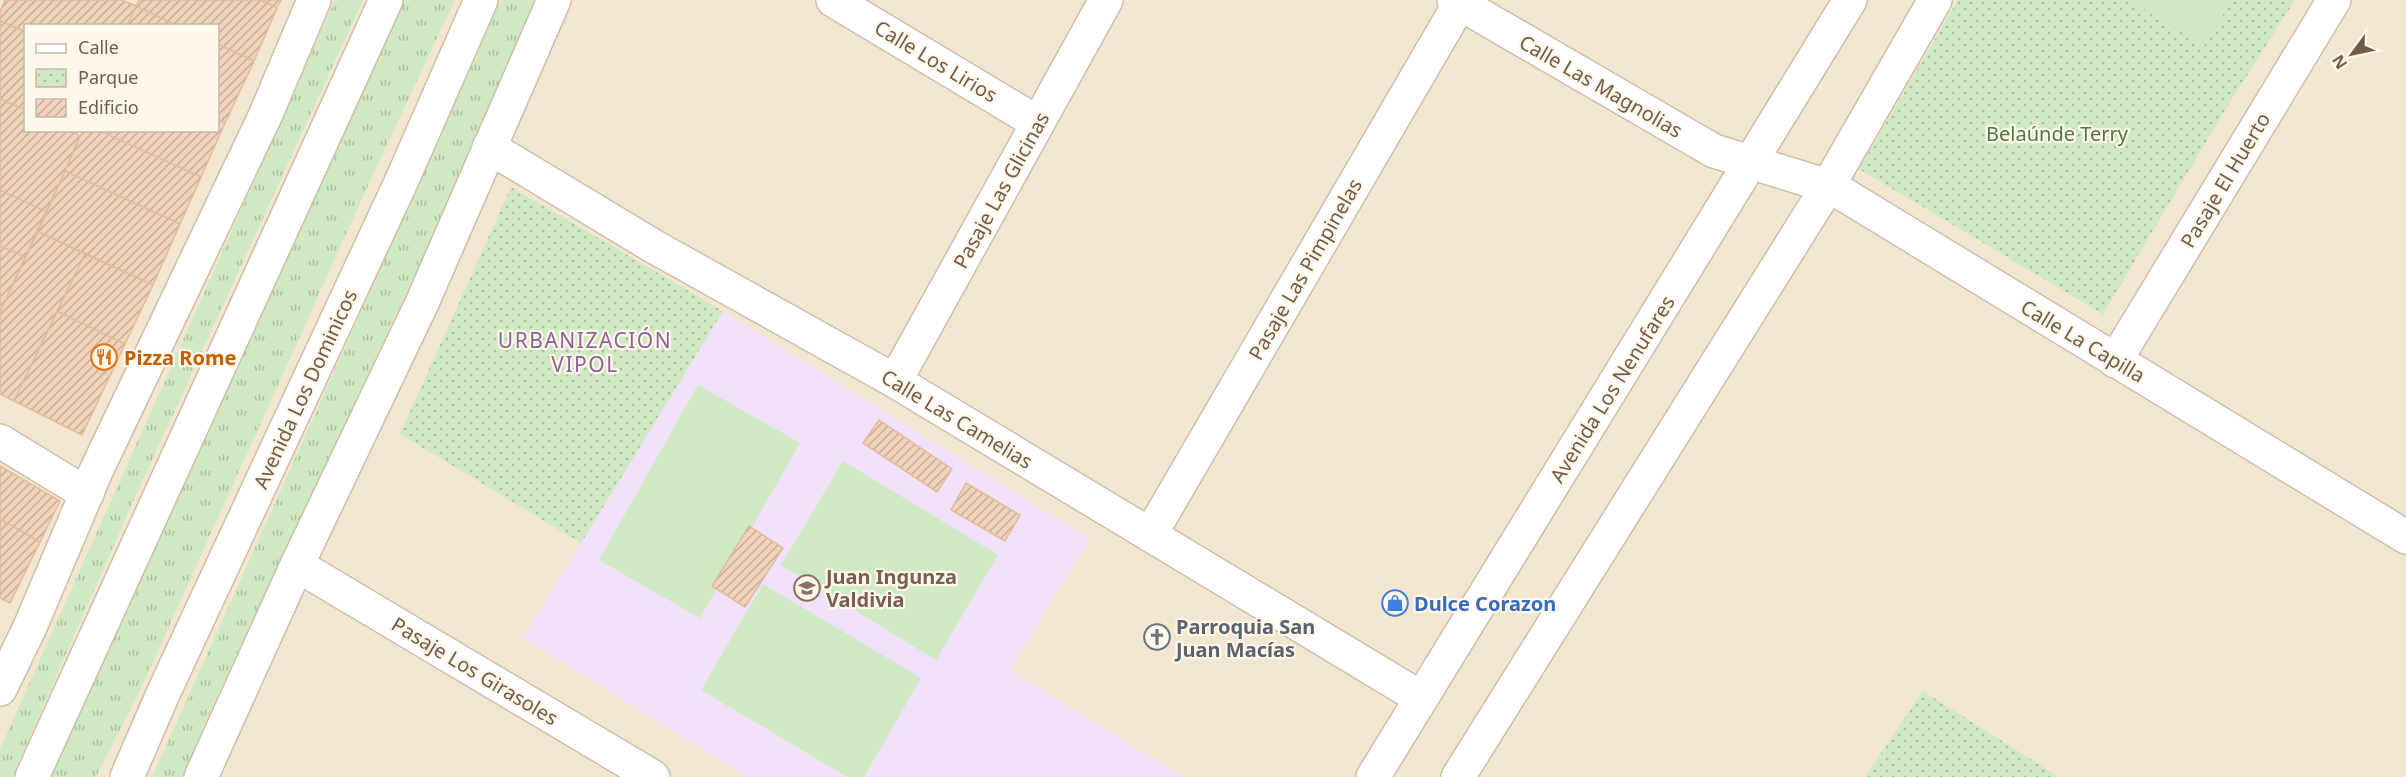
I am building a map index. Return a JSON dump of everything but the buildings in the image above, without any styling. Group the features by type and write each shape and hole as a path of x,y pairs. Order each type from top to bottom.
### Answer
{"street":[{"path":"0,689 30,627 87,494 266,114 314,0"},
{"path":"33,777 386,0"},
{"name":"Avenida Los Dominicos","path":"127,777 167,685 402,180 482,0"},
{"path":"201,777 297,566 422,303 554,0"},
{"name":"Calle Los Lirios","path":"833,0 1038,123"},
{"name":"Pasaje Las Glicinas","path":"895,381 1106,0"},
{"name":"Avenida Los Nenufares","path":"1372,777 1850,0"},
{"path":"1458,777 1828,186 1935,0"},
{"name":"Pasaje El Huerto","path":"2115,361 2334,0"},
{"name":"Calle Las Magnolias","path":"1457,2 1714,152 1752,162"},
{"name":"Pasaje Las Pimpinelas","path":"1150,535 1457,2"},
{"name":"Calle Las Camelias","path":"489,147 653,246 895,381 1421,698"},
{"name":"Calle La Capilla","path":"1752,162 1828,186 2406,537"},
{"path":"0,441 87,494"},
{"name":"Pasaje Los Girasoles","path":"297,566 653,777"}],"shaded area":[{"path":"0,0 2406,0 2406,777 0,777"},
{"name":"Juan Ingunza Valdivia","path":"723,311 1090,539 1010,670 1183,777 747,777 523,638"}],"green space":[{"path":"335,0 363,0 136,495 12,777 0,777 0,749"},
{"path":"405,0 455,0 376,168 142,686 96,777 51,777"},
{"path":"501,0 537,0 448,203 207,718 184,777 152,777"},
{"name":"Belaúnde Terry","path":"1958,0 2295,0 2227,107 2103,314 1859,169"},
{"path":"2130,0 2232,0 2204,46"},
{"path":"511,187 723,311 581,543 400,434"},
{"path":"698,385 800,443 700,618 599,560"},
{"path":"843,461 998,555 936,660 781,565"},
{"path":"763,584 921,678 864,777 847,777 701,690"},
{"path":"1923,691 2059,777 1865,777"}],"place":[{"name":"Pizza Rome","path":"104,357"},
{"name":"Juan Ingunza Valdivia","path":"807,588"},
{"name":"Dulce Corazon","path":"1395,603"},
{"name":"Parroquia San Juan Macías","path":"1157,637"}],"district":[{"name":"URBANIZACIÓN VIPOL","path":"585,352"}]}
